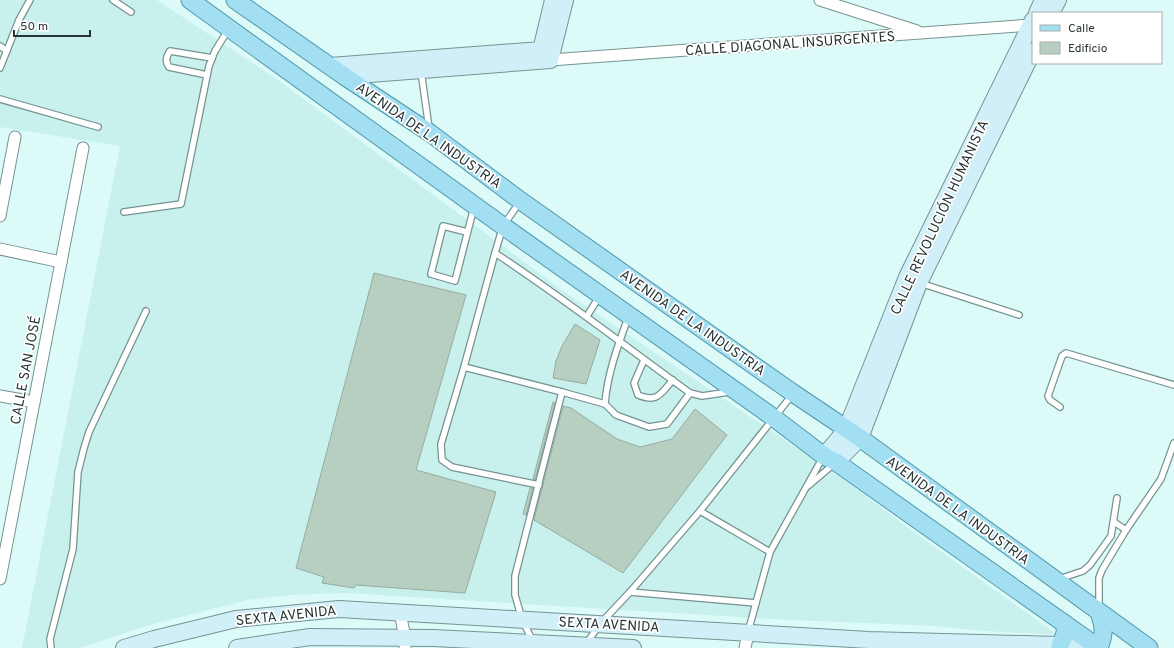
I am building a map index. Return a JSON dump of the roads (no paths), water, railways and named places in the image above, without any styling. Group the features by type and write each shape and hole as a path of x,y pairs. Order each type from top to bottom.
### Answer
{"main road":[{"name":"AVENIDA DE LA INDUSTRIA","path":"190,0 601,295 628,316 1098,648"},
{"name":"AVENIDA DE LA INDUSTRIA","path":"235,0 344,76 430,133 521,201 853,434 1149,648"},
{"path":"545,55 553,0"},
{"path":"545,55 565,0"},
{"name":"CALLE REVOLUCIÓN HUMANISTA","path":"1037,12 1043,0"},
{"path":"1052,12 1058,0"},
{"name":"CALLE REVOLUCIÓN HUMANISTA","path":"830,459 853,434 913,280 1032,22"},
{"name":"CALLE REVOLUCIÓN HUMANISTA","path":"913,280 1032,53"},
{"name":"CALLE DIAGONAL INSURGENTES","path":"330,66 545,55"},
{"name":"CALLE DIAGONAL INSURGENTES","path":"344,76 421,71 545,55"},
{"name":"SEXTA AVENIDA","path":"128,647 154,639 236,619 339,609 868,640 1098,648"},
{"path":"1098,648 1103,638 1104,626 1099,612"},
{"path":"1060,647 1066,634 1064,623"},
{"name":"SEXTA AVENIDA","path":"237,648 310,640 405,643 433,638 633,648"}],"street":[{"path":"820,0 924,33"},
{"name":"CALLE DIAGONAL INSURGENTES","path":"545,55 924,33 1032,20"},
{"path":"0,216 15,137"},
{"name":"CALLE SAN JOSÉ","path":"0,579 83,148"},
{"path":"0,249 61,262"},
{"path":"0,396 34,402"},
{"path":"400,612 405,643"},
{"path":"745,648 748,632"}],"lane":[{"path":"0,68 19,20 30,0"},
{"path":"113,0 132,12"},
{"path":"124,212 181,204 207,75 212,58 229,28"},
{"path":"0,46 7,51"},
{"path":"207,75 169,67 166,56 170,51 212,58"},
{"path":"421,71 430,133"},
{"path":"0,99 98,127"},
{"path":"521,201 503,226 441,444 442,460 452,467 539,486"},
{"path":"467,232 443,226 430,274 455,281 474,205"},
{"path":"495,254 587,316 619,342 690,393 702,396 736,391"},
{"path":"913,280 1019,316"},
{"path":"587,316 601,295"},
{"path":"51,648 50,639 73,549 78,472 84,448 89,432 146,311"},
{"path":"605,404 606,393 619,342 628,316"},
{"path":"1060,407 1050,400 1048,396 1062,356 1066,353 1174,385"},
{"path":"644,360 634,383 638,395 648,399 658,397 673,380"},
{"path":"464,367 605,404 616,414 649,427 667,424 690,393"},
{"path":"534,643 522,619 515,595 515,576 562,392"},
{"path":"585,646 600,624 630,592 700,510 793,393"},
{"path":"1099,612 1099,578 1102,570 1126,530 1161,480 1174,443"},
{"path":"748,632 770,552 805,489 830,459"},
{"path":"805,489 830,459"},
{"path":"1055,580 1083,571 1090,565 1111,536 1118,498"},
{"path":"700,510 770,552"},
{"path":"1114,522 1126,530"},
{"path":"630,592 756,603"}]}
